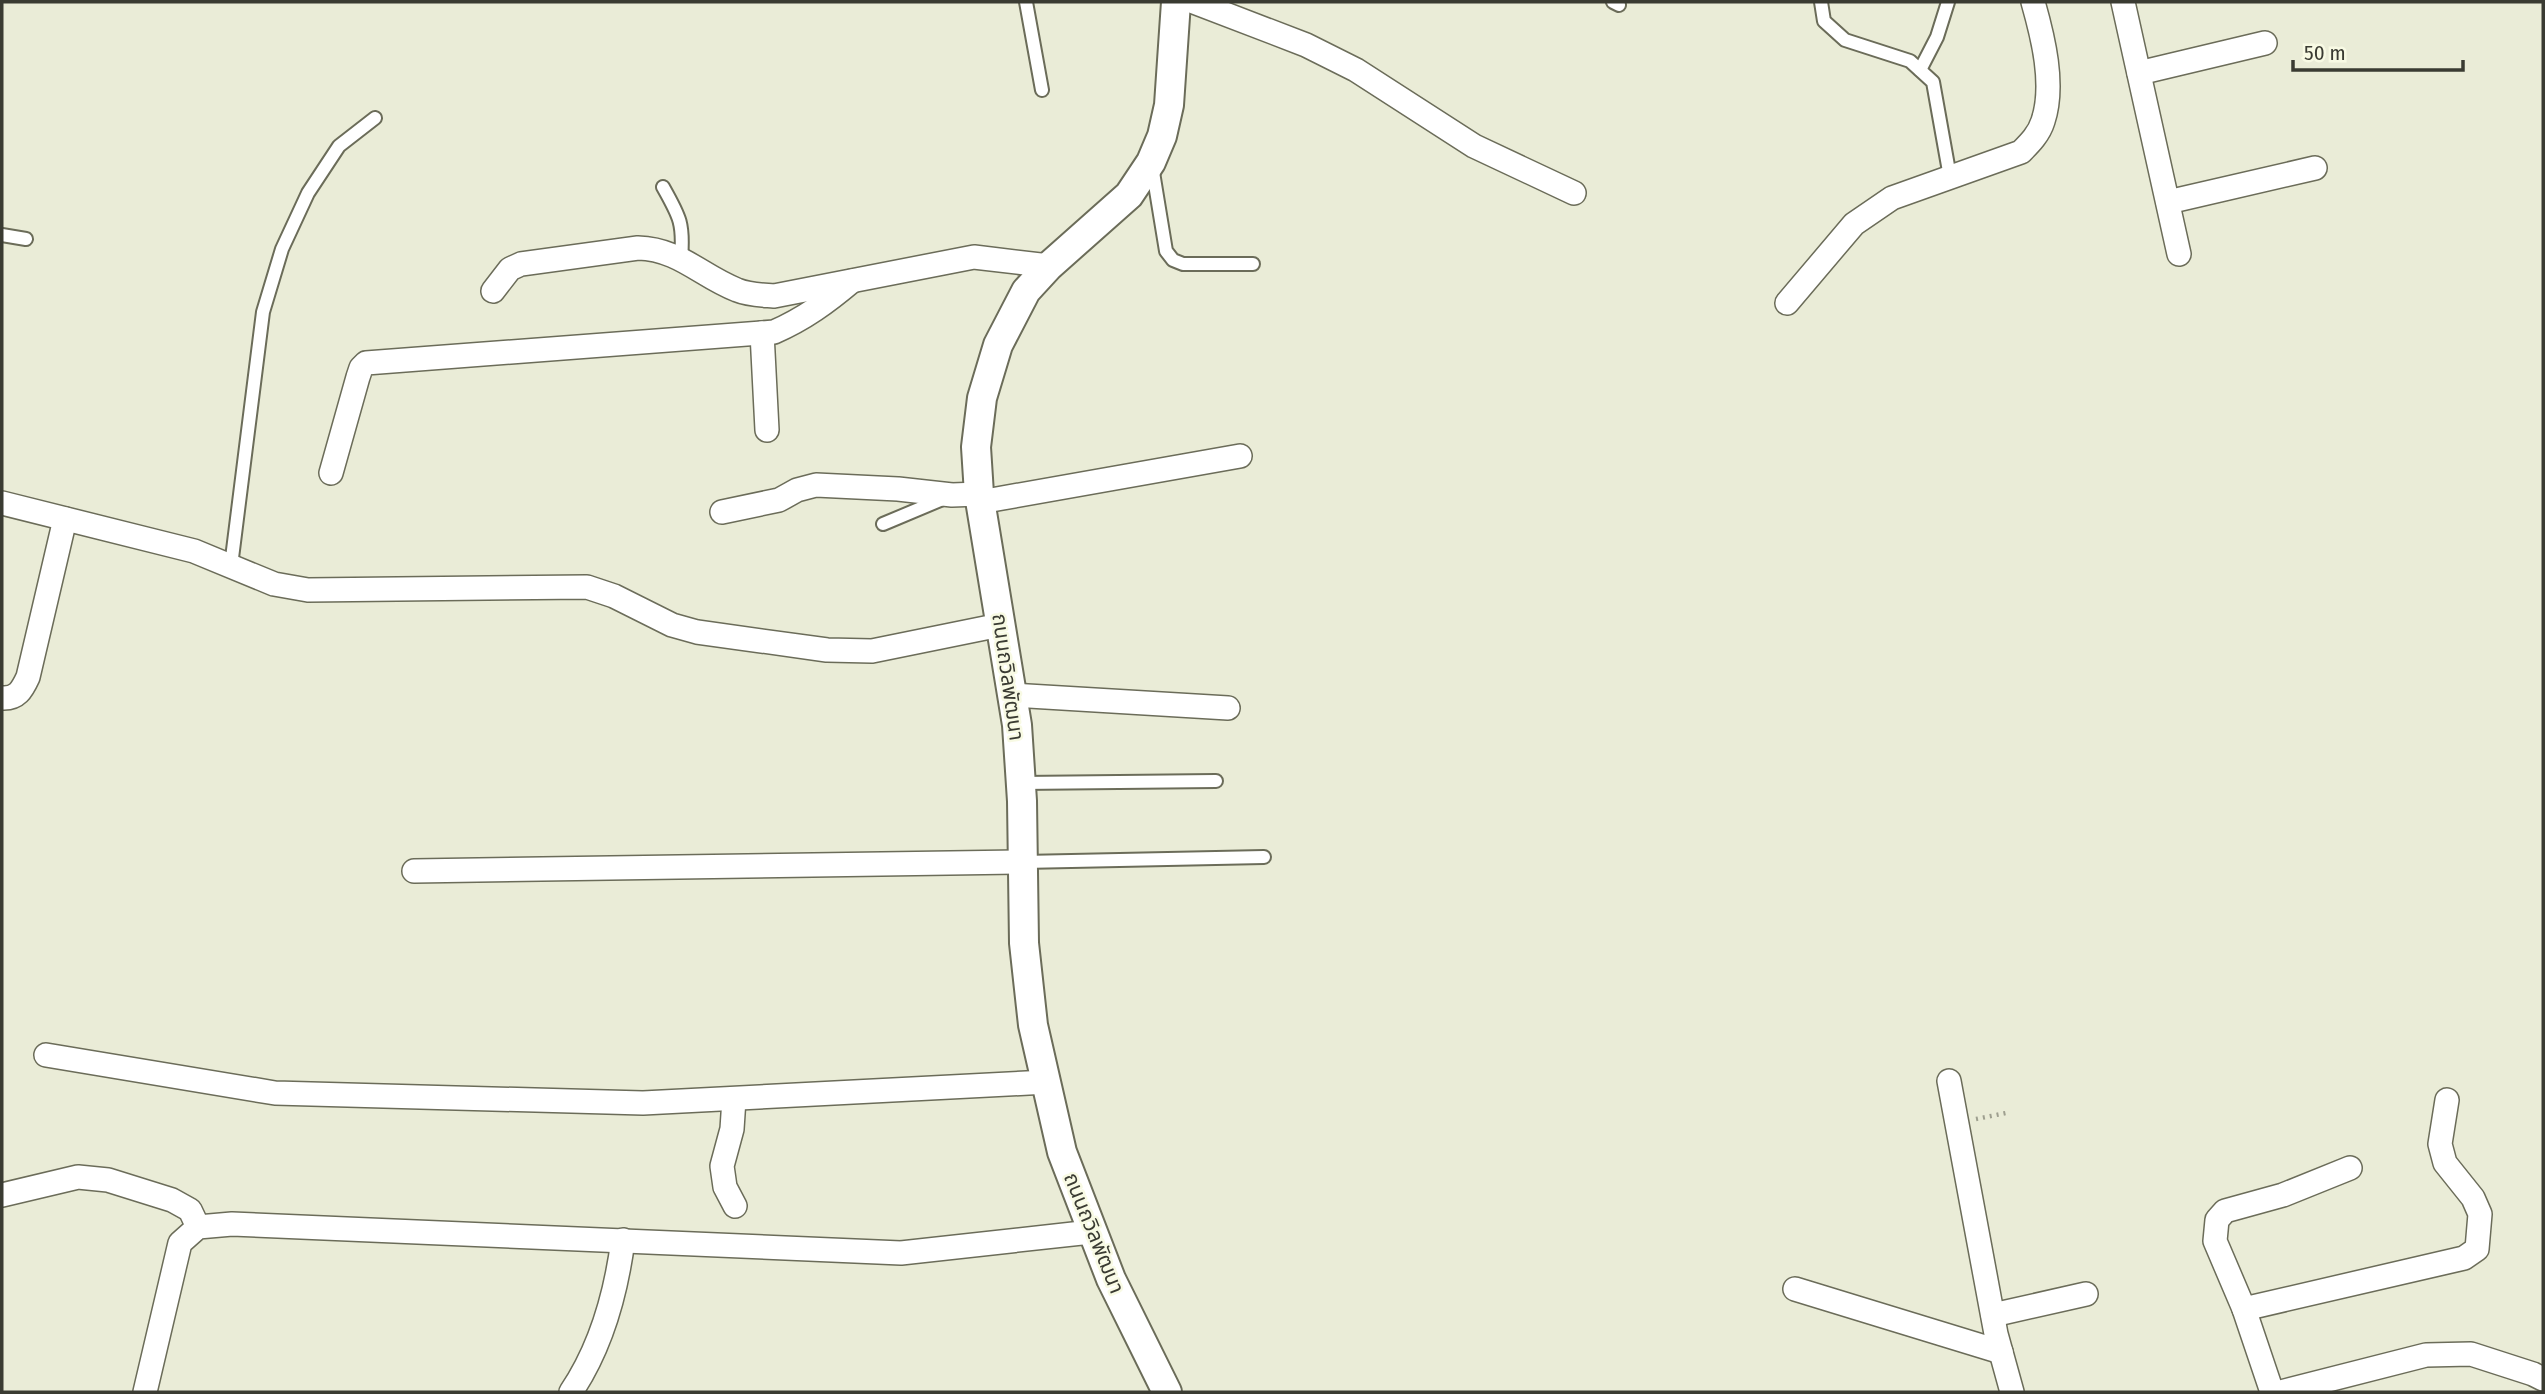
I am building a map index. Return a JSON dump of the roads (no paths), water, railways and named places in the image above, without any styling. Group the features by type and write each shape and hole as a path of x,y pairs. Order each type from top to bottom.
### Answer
{"street":[{"name":"ถนนถวิลพัฒนา","path":"1167,1392 1111,1279 1091,1232 1062,1152 1033,1025 1024,943 1021,783 1017,725 1000,625 970,497 981,410 998,345 1026,291 1049,265 1129,195 1151,162 1162,136 1169,105 1176,2"},
{"path":"1194,2 1306,45 1356,69 1474,146 1574,193"},
{"path":"1787,303 1854,224 1892,198 2021,152 2035,139 2043,123 2047,104 2047,75 2033,2"},
{"path":"2123,2 2179,254"},
{"path":"2139,73 2265,43"},
{"path":"2168,202 2315,168"},
{"path":"493,291 510,269 521,264 638,248 657,248 736,290 754,295 774,296 974,257 1049,265"},
{"path":"331,473 358,377 366,363 774,332 823,306 852,281"},
{"path":"762,333 767,430"},
{"path":"722,512 779,500 797,490 816,485 898,489 970,497 1240,456"},
{"path":"2,503 194,551 274,584 308,590 586,587 614,596 672,625 696,632 827,650 872,651 1000,625"},
{"path":"2,698 10,698 21,691 28,677 65,519"},
{"path":"1012,695 1228,708"},
{"path":"414,871 1022,862"},
{"path":"46,1055 275,1093 643,1103 1047,1082"},
{"path":"1949,1081 1993,1315 2012,1392"},
{"path":"734,1099 732,1129 722,1166 725,1187 734,1206"},
{"path":"2244,1309 2465,1258 2477,1249 2480,1214 2473,1198 2445,1163 2440,1144 2447,1100"},
{"path":"2272,1392 2244,1309 2215,1241 2217,1220 2225,1211 2283,1195 2350,1168"},
{"path":"2,1195 78,1177 108,1180 172,1200 190,1210 198,1227"},
{"path":"145,1392 180,1243 198,1227 232,1224 901,1253 1091,1232"},
{"path":"571,1392 595,1350 609,1311 618,1280 623,1240"},
{"path":"1795,1289 2001,1352"},
{"path":"1993,1315 2086,1294"},
{"path":"2281,1392 2426,1355 2471,1354 2543,1379"}],"lane":[{"path":"1026,2 1042,90"},
{"path":"1821,2 1824,21 1845,40 1910,61 1933,82 1950,177"},
{"path":"1920,70 1937,37 1948,2"},
{"path":"231,566 264,312 282,248 308,193 339,146 376,118"},
{"path":"1151,162 1166,251 1172,260 1183,264 1253,264"},
{"path":"663,187 680,217 683,233 681,259"},
{"path":"2,235 26,239"},
{"path":"883,524 970,497"},
{"path":"1021,783 1216,781"},
{"path":"1022,862 1264,857"}]}
